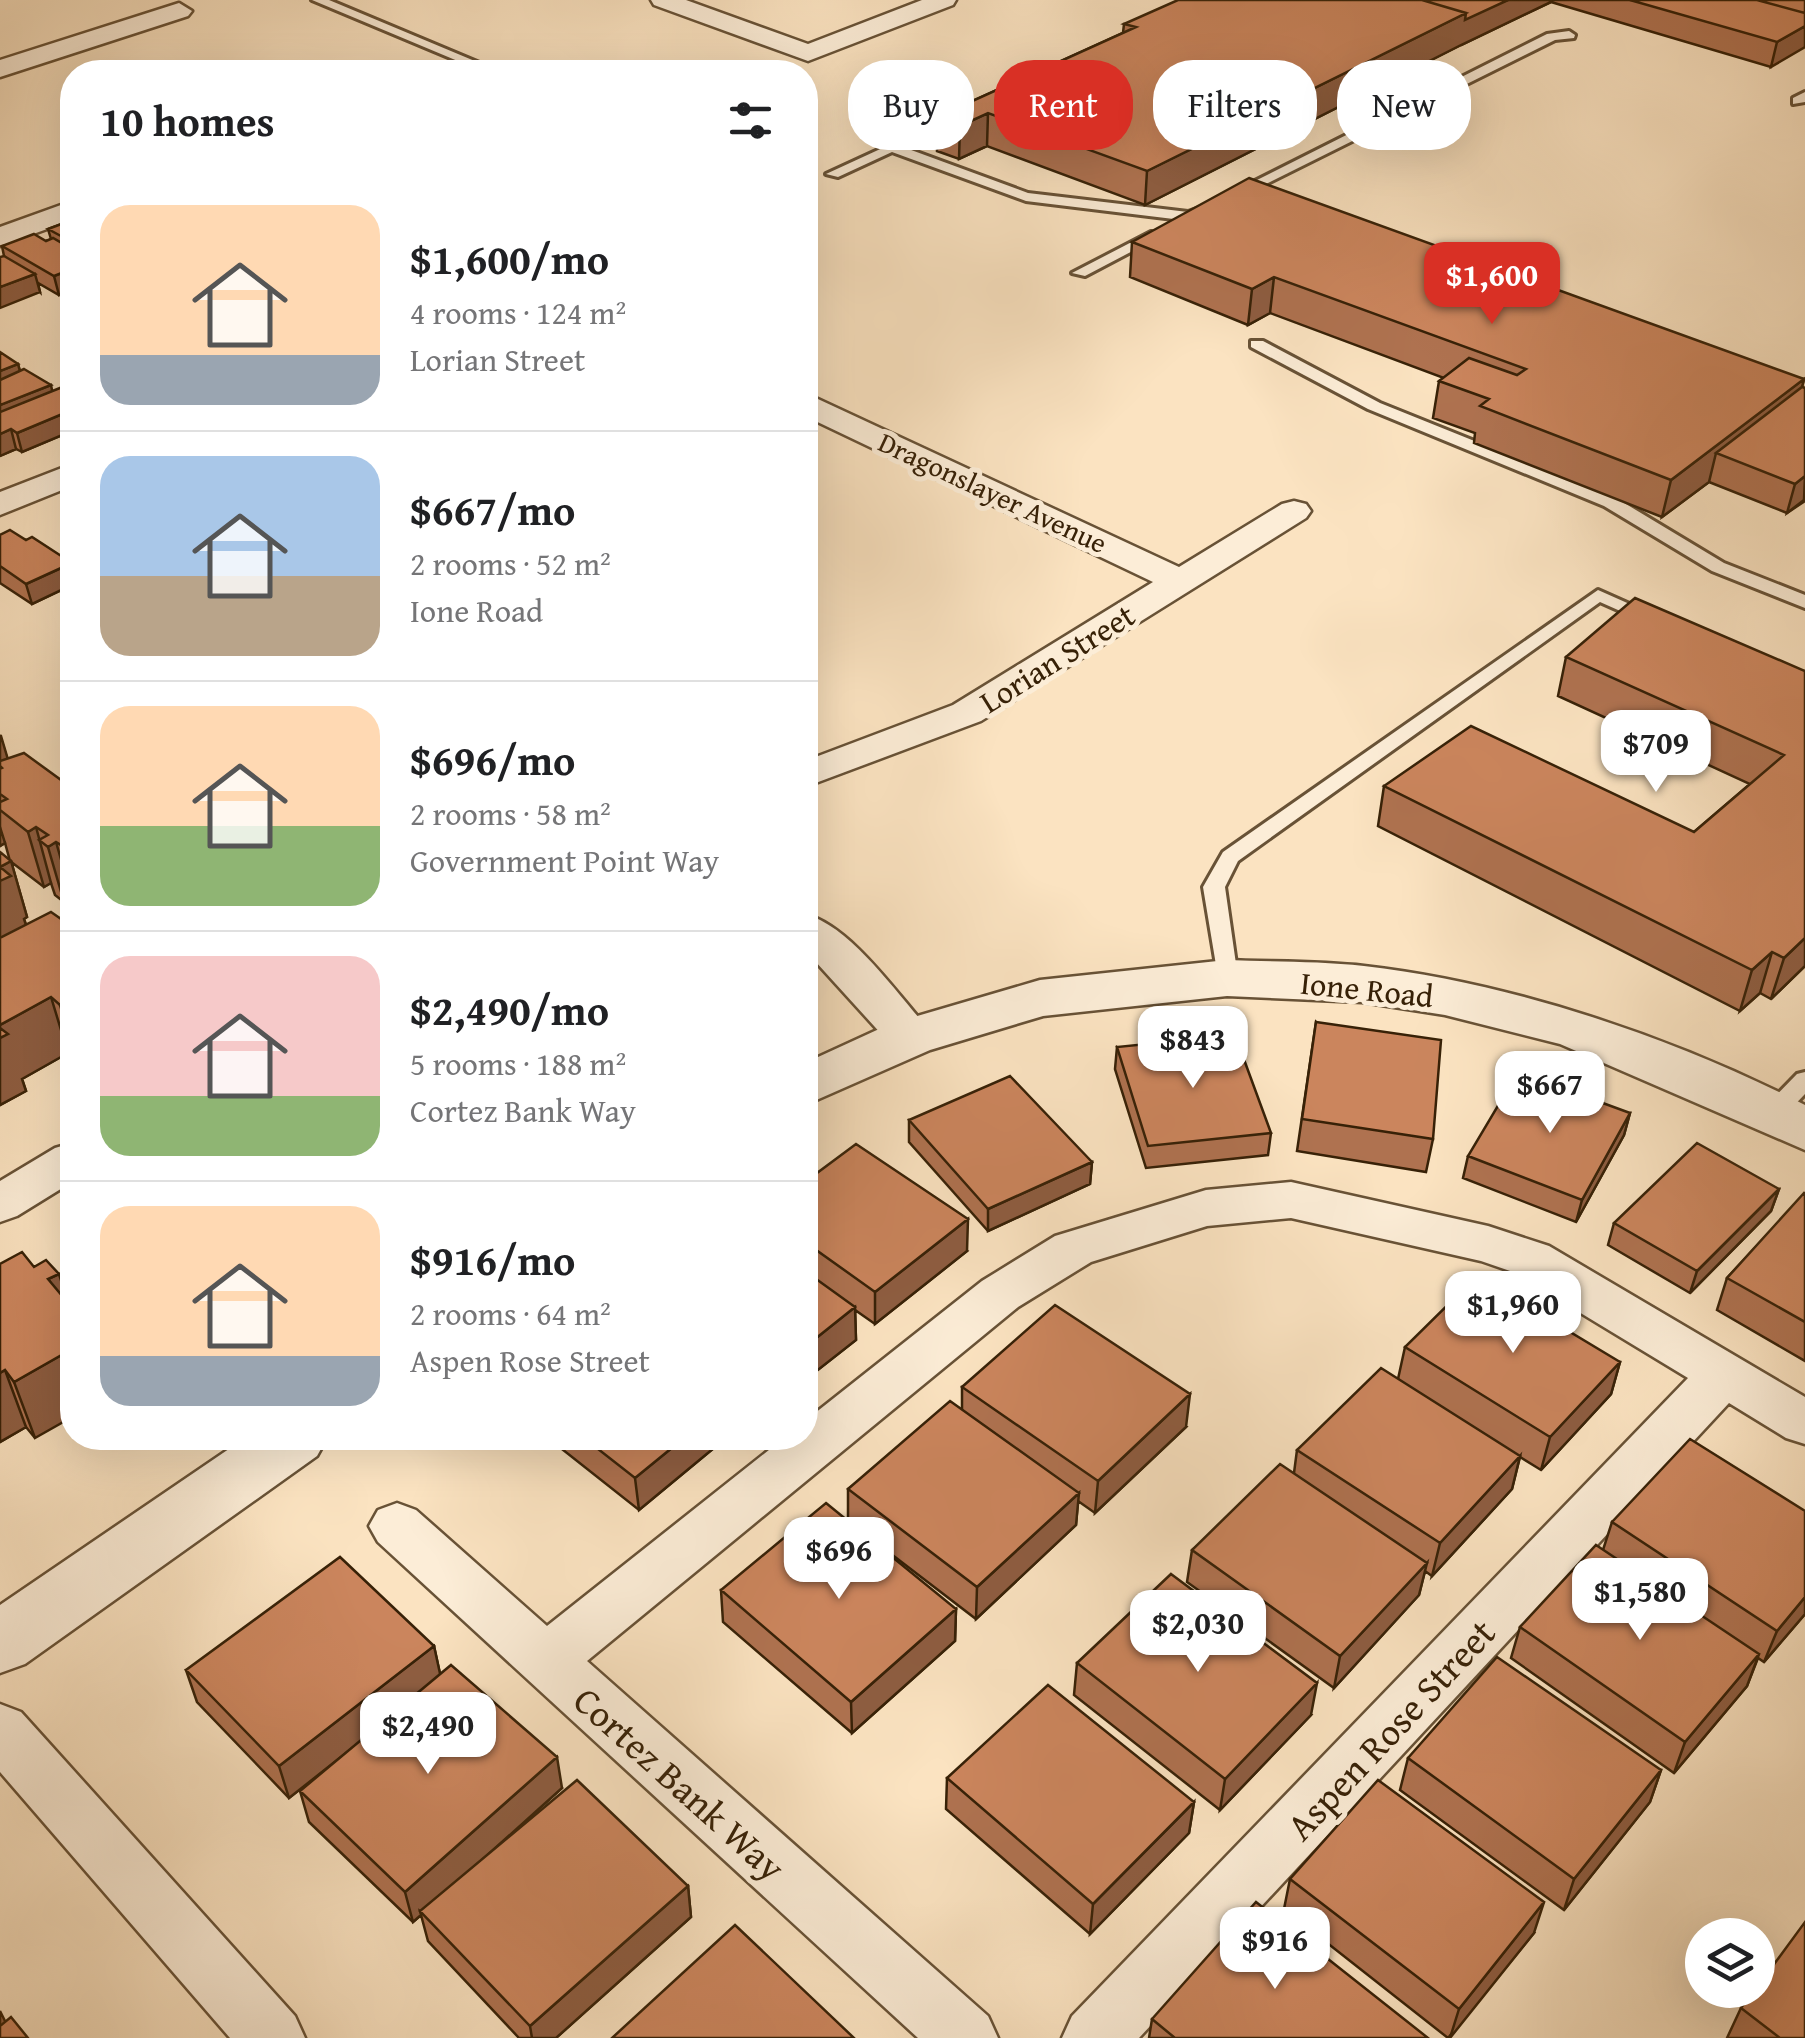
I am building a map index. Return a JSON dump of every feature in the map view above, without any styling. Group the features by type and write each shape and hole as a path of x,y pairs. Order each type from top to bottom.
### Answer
{"street":[{"path":"663,0 808,53 944,0"},
{"path":"0,68 179,11"},
{"path":"60,49 83,60"},
{"path":"0,237 60,214"},
{"name":"Dragonslayer Avenue","path":"818,411 1182,582"},
{"path":"0,505 60,479"},
{"name":"Lorian Street","path":"818,770 967,713 1294,512"},
{"path":"818,938 910,1036"},
{"name":"Ione Road","path":"818,1080 910,1036 1040,998 1227,978 1362,984 1444,996 1577,1030 1794,1108"},
{"path":"0,1204 60,1167"},
{"path":"818,1441 1000,1294 1073,1250 1206,1208 1291,1200 1488,1244 1532,1259 1805,1422"},
{"name":"Aspen Rose Street","path":"1095,2038 1724,1374"},
{"path":"0,1643 277,1450"},
{"path":"544,1662 807,1450"},
{"name":"Cortez Bank Way","path":"397,1526 965,2038"},
{"path":"0,1730 272,2038"}],"lane":[{"path":"318,0 465,60"},
{"path":"1287,201 1243,191 1552,37 1568,35"},
{"path":"974,110 982,106"},
{"path":"833,174 884,150"},
{"path":"898,150 1026,197 1190,218"},
{"path":"1080,273 1220,202"},
{"path":"1257,344 1374,406 1610,502 1718,567 1805,602"},
{"path":"1227,978 1214,887 1230,858 1598,595 1667,624"}],"building":[{"path":"1178,0 1422,0 1466,13 1371,60 1337,60 1337,77 1317,87 1317,60 1153,60 1153,150 1189,150 1147,171 1089,150 1133,150 1133,60 1063,60 1136,27 1124,24"},
{"path":"1422,0 1508,0 1465,20 1466,13"},
{"path":"1630,0 1757,0 1805,13 1805,26 1777,42"},
{"path":"1757,0 1805,0 1805,13"},
{"path":"994,91 994,115 988,113 974,120 974,100"},
{"path":"1249,178 1804,379 1671,480 1480,406 1489,399 1439,381 1469,358 1517,375 1526,369 1274,277 1252,289 1132,242"},
{"path":"60,224 60,236 48,229"},
{"path":"34,234 46,241 53,238 60,242 60,274 54,276 2,246"},
{"path":"0,257 35,274 0,287"},
{"path":"0,352 18,364 0,371"},
{"path":"24,369 51,385 0,405 0,380"},
{"path":"1802,387 1805,476 1795,484 1716,453"},
{"path":"60,388 60,415 17,433 11,429 0,434 0,412"},
{"path":"10,530 26,540 32,537 60,555 60,568 26,584 0,566 0,535"},
{"path":"1635,598 1805,671 1805,938 1784,958 1772,952 1752,970 1384,786 1471,726 1694,832 1784,755 1566,657"},
{"path":"24,753 60,779 60,844 56,842 48,847 39,840 48,835 36,827 28,832 0,810 0,802 7,799 0,794 0,761"},
{"path":"0,852 11,861 0,867"},
{"path":"0,867 11,876 0,881"},
{"path":"51,912 60,918 60,1005 51,997 0,1025 0,938"},
{"path":"1316,1022 1441,1040 1433,1139 1302,1119"},
{"path":"1235,1035 1271,1133 1148,1146 1117,1047"},
{"path":"1518,1072 1630,1113 1582,1200 1468,1156"},
{"path":"1010,1076 1092,1162 988,1209 909,1120"},
{"path":"1697,1143 1779,1189 1697,1271 1614,1223"},
{"path":"856,1144 968,1219 875,1292 818,1251 818,1172"},
{"path":"1805,1194 1805,1322 1727,1278"},
{"path":"22,1252 34,1267 46,1260 59,1274 48,1279 60,1293 60,1356 14,1382 5,1370 0,1373 0,1264"},
{"path":"1477,1276 1620,1362 1550,1437 1405,1347"},
{"path":"818,1280 855,1307 818,1337"},
{"path":"1055,1305 1190,1394 1098,1481 962,1387"},
{"path":"1381,1368 1520,1456 1440,1543 1297,1450"},
{"path":"950,1401 1079,1493 977,1587 848,1489"},
{"path":"1690,1439 1805,1511 1805,1597 1777,1631 1612,1522"},
{"path":"599,1450 669,1450 635,1478"},
{"path":"1280,1464 1427,1563 1340,1656 1192,1550"},
{"path":"826,1503 956,1609 851,1702 721,1590"},
{"path":"1596,1545 1759,1654 1685,1742 1520,1627"},
{"path":"340,1557 434,1646 279,1766 186,1670"},
{"path":"1171,1574 1317,1683 1225,1779 1077,1663"},
{"path":"1497,1657 1661,1770 1574,1879 1408,1758"},
{"path":"451,1665 557,1757 405,1892 300,1791"},
{"path":"1048,1685 1194,1802 1093,1904 947,1778"},
{"path":"577,1780 688,1886 530,2026 420,1911"},
{"path":"1378,1780 1544,1902 1459,2009 1290,1879"},
{"path":"1256,1902 1428,2038 1175,2038 1152,2019"},
{"path":"1805,1922 1805,2038 1780,2038 1741,2008 1775,2008 1775,1963"},
{"path":"735,1925 854,2038 612,2038"},
{"path":"11,2017 28,2038 0,2038 0,2026"}]}
